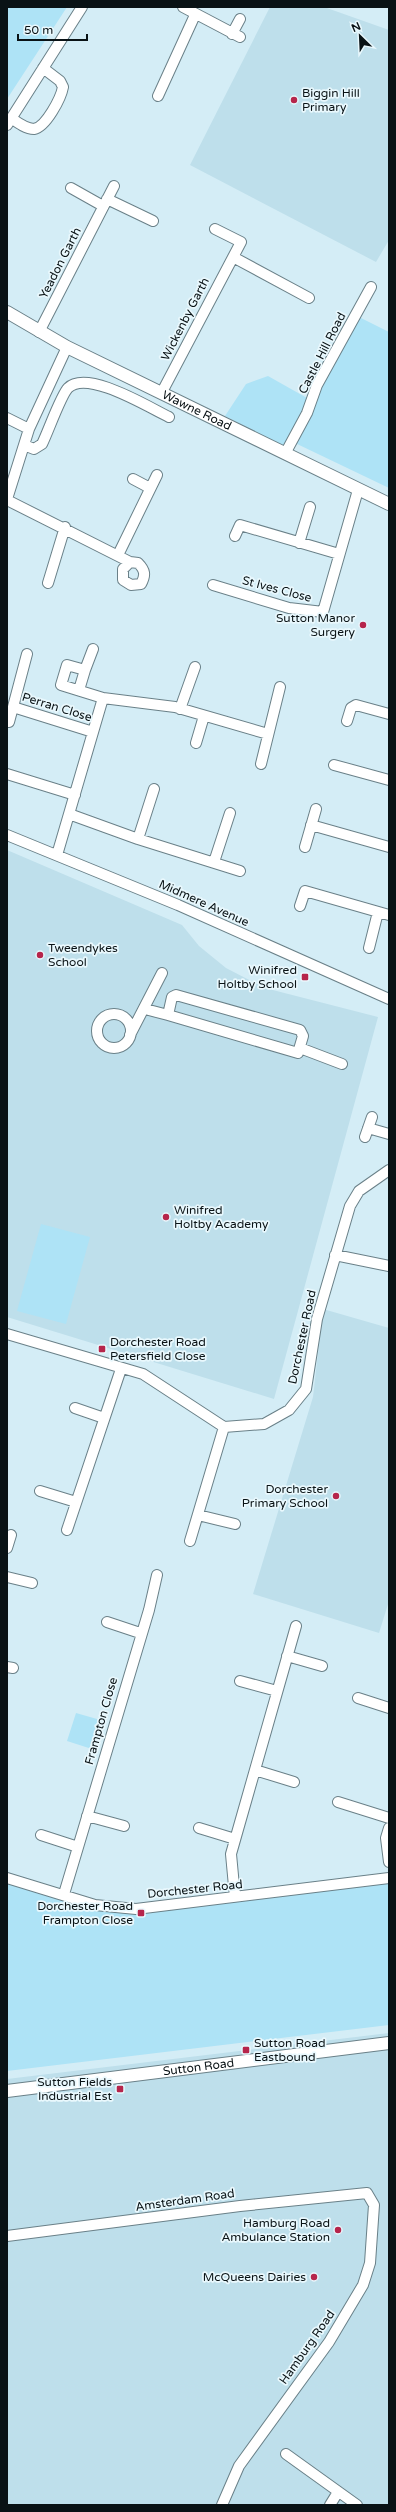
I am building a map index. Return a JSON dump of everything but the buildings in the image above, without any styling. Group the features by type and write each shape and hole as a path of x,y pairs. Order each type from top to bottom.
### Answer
{"street":[{"path":"43,68 60,81 63,86 61,96 51,112 40,127 34,129 9,122 43,68 82,7"},
{"path":"183,7 195,15 236,36 240,19"},
{"path":"158,96 195,15"},
{"name":"Yeadon Garth","path":"39,332 114,186"},
{"path":"71,188 105,203 153,221"},
{"name":"Wickenby Garth","path":"162,392 240,242 215,229"},
{"path":"233,257 309,298"},
{"name":"Castle Hill Road","path":"286,452 307,413 317,385 371,287"},
{"name":"Wawne Road","path":"7,312 67,347 286,452 358,490 389,504"},
{"path":"67,347 29,429 7,500 130,562"},
{"path":"24,445 34,449 42,444 66,389 79,382 102,385 169,417"},
{"path":"7,418 29,429"},
{"path":"118,555 157,475"},
{"path":"133,479 150,488"},
{"name":"St Ives Close","path":"213,585 289,608 323,612 358,490"},
{"path":"299,543 310,507"},
{"path":"235,536 240,525 339,554"},
{"path":"48,583 65,528"},
{"name":"Perran Close","path":"79,690 93,649"},
{"name":"Perran Close","path":"8,722 28,654"},
{"name":"Perran Close","path":"85,670 67,665 61,685 103,698 180,709 268,734"},
{"path":"180,709 194,667"},
{"path":"260,764 280,687"},
{"name":"Perran Close","path":"57,855 103,698"},
{"path":"347,721 351,708 356,705 389,714"},
{"name":"Perran Close","path":"13,707 93,732"},
{"path":"196,743 204,716"},
{"path":"334,765 389,780"},
{"path":"7,774 75,795"},
{"path":"138,839 154,789"},
{"path":"305,847 316,809"},
{"path":"214,862 230,813"},
{"path":"69,814 138,839 240,871"},
{"path":"311,825 389,847"},
{"name":"Midmere Avenue","path":"7,835 178,905 389,999"},
{"path":"300,906 305,891 389,915"},
{"path":"369,948 378,912"},
{"path":"130,1034 162,973"},
{"path":"144,1009 298,1053 303,1036 300,1030 176,995 172,997 168,1015"},
{"path":"300,1048 342,1064"},
{"path":"372,1117 366,1132 389,1134"},
{"name":"Dorchester Road","path":"224,1426 264,1424 278,1418 298,1401 306,1389 317,1319 350,1206 359,1191 389,1170"},
{"path":"335,1255 389,1266"},
{"path":"7,1334 143,1374 224,1426 190,1541"},
{"path":"67,1530 122,1369"},
{"path":"74,1408 104,1418"},
{"path":"40,1491 76,1502"},
{"path":"198,1514 235,1524"},
{"path":"7,1548 11,1535"},
{"name":"Frampton Close","path":"64,1894 157,1576"},
{"path":"7,1577 32,1583"},
{"path":"107,1622 140,1633"},
{"path":"235,1898 231,1854 295,1626"},
{"path":"287,1656 322,1666"},
{"path":"240,1681 277,1691"},
{"path":"358,1698 389,1708"},
{"path":"255,1770 294,1782"},
{"path":"338,1802 389,1818"},
{"path":"87,1816 124,1826"},
{"path":"199,1828 235,1839"},
{"path":"389,1828 386,1838 389,1862"},
{"path":"41,1835 78,1847"},
{"name":"Dorchester Road","path":"7,1878 64,1894 95,1905 136,1909 389,1878"},
{"name":"Sutton Road","path":"7,2091 389,2043"},
{"name":"Amsterdam Road","path":"7,2236 240,2206 367,2193"},
{"name":"Hamburg Road","path":"222,2505 239,2466 329,2342 363,2285 370,2263 374,2205 367,2193"},
{"path":"286,2454 357,2505"},
{"path":"330,2505 338,2492"}],"shaded area":[{"path":"7,7 67,7 7,99"},
{"path":"270,7 324,7 389,30 389,240 376,262 190,165"},
{"path":"359,317 389,332 389,488 295,443 320,387"},
{"path":"268,376 307,398 303,412 284,446 225,416 246,384"},
{"name":"Winifred Holtby Academy","path":"7,850 182,925 199,946 226,968 265,988 378,1017 274,1399 7,1317"},
{"path":"41,1224 90,1237 66,1324 17,1311"},
{"name":"Dorchester Primary School","path":"323,1309 389,1328 389,1601 379,1633 253,1594 313,1397"},
{"path":"76,1713 104,1721 95,1750 67,1741"},
{"path":"7,1883 92,1909 135,1913 389,1883 389,2025 7,2071"},
{"path":"389,2033 389,2505 7,2505 7,2079"}],"place":[{"name":"Biggin Hill Primary","path":"294,100"},
{"name":"Sutton Manor Surgery","path":"363,625"},
{"name":"Tweendykes School","path":"40,955"},
{"name":"Winifred Holtby School","path":"305,977"},
{"name":"Winifred Holtby Academy","path":"166,1217"},
{"name":"Dorchester Road Petersfield Close","path":"102,1349"},
{"name":"Dorchester Primary School","path":"336,1496"},
{"name":"Dorchester Road Frampton Close","path":"141,1913"},
{"name":"Sutton Road Eastbound","path":"246,2050"},
{"name":"Sutton Fields Industrial Est","path":"120,2089"},
{"name":"Hamburg Road Ambulance Station","path":"338,2230"},
{"name":"McQueens Dairies","path":"314,2277"}]}
